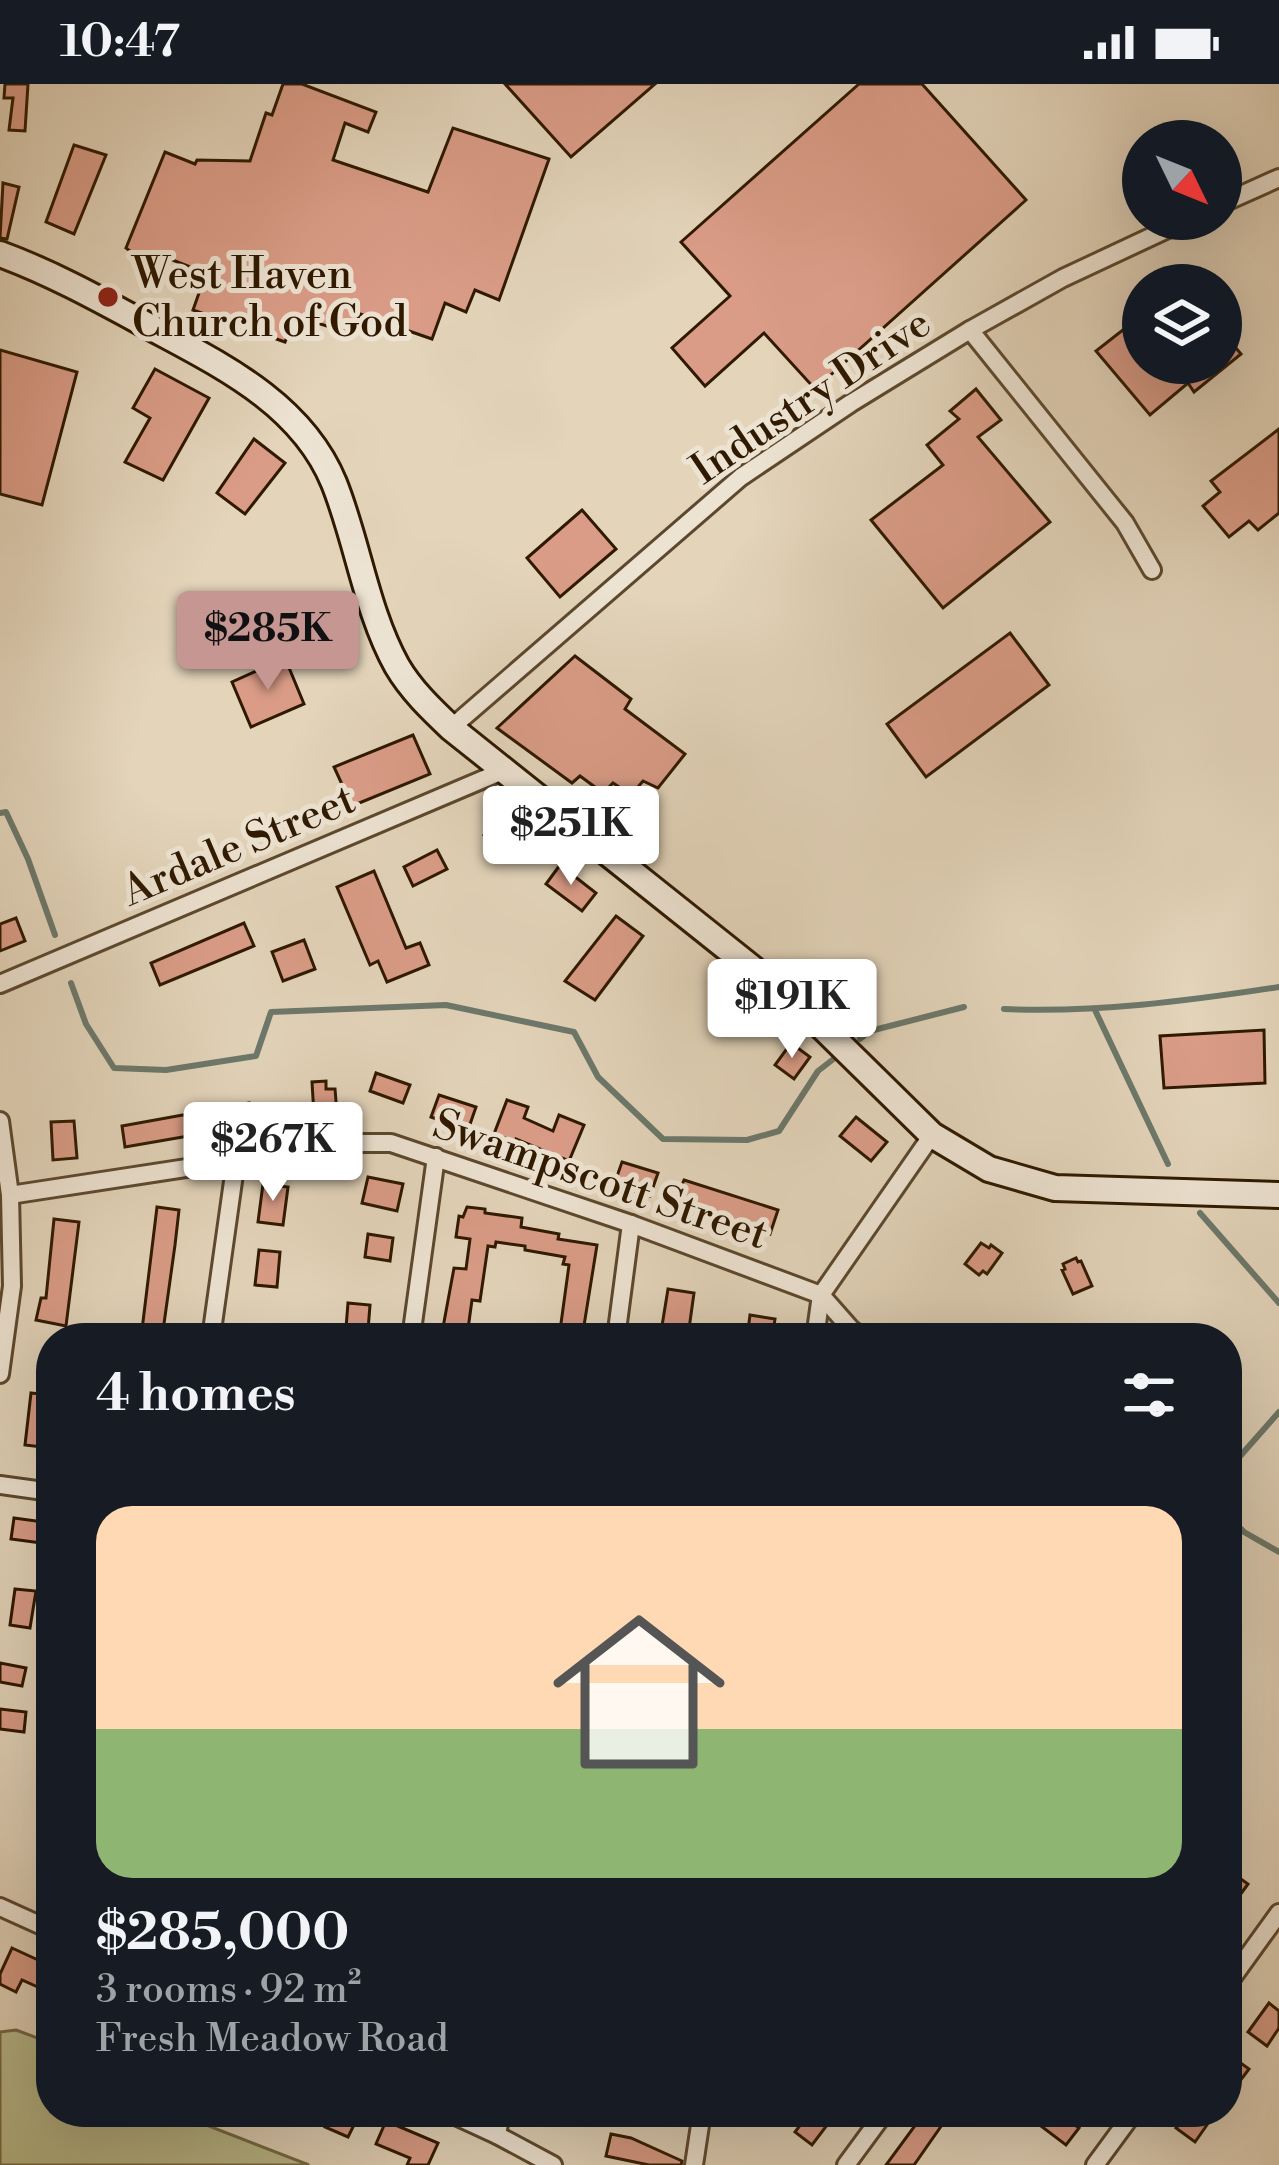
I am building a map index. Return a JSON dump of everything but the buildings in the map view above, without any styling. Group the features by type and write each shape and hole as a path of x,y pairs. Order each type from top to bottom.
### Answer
{"street":[{"path":"1242,195 1279,178"},
{"name":"Industry Drive","path":"451,728 741,476 970,330 1144,240"},
{"path":"0,254 75,286 240,377 284,413 310,442 332,479 384,638 415,693 451,728 807,1012 932,1135 989,1169 1054,1188 1279,1195"},
{"path":"970,330 1125,523 1152,570"},
{"name":"Ardale Street","path":"0,984 505,770"},
{"path":"0,1121 10,1195 12,1286 0,1374"},
{"path":"817,1323 821,1295 932,1135"},
{"name":"Swampscott Street","path":"10,1195 350,1143 391,1143 631,1224 821,1295 846,1323"},
{"path":"413,1323 436,1156"},
{"path":"213,1323 236,1160"},
{"path":"618,1323 631,1224"},
{"path":"0,1486 36,1490"},
{"path":"0,1906 36,1923"},
{"path":"1242,1964 1279,1913"},
{"path":"480,2127 553,2165"},
{"path":"497,2135 498,2127"},
{"path":"694,2165 700,2127"},
{"path":"846,2165 874,2127"},
{"path":"1095,2165 1123,2127"}],"green space":[{"path":"16,2030 36,2037 36,2127 211,2127 309,2165 0,2165 0,2032"}],"waterway":[{"path":"0,813 6,812 28,859 55,935"},
{"path":"71,983 86,1024 114,1068 166,1070 256,1056 271,1012 446,1005 574,1032 598,1077 663,1139 747,1140 779,1131 818,1071 840,1054"},
{"path":"1004,1009 1142,1005 1279,987"},
{"path":"860,1039 870,1031 964,1007"},
{"path":"1095,1010 1168,1164"},
{"path":"1200,1213 1279,1303"},
{"path":"1242,1454 1279,1412"},
{"path":"1242,1530 1279,1552"}],"place":[{"name":"West Haven Church of God","path":"108,297"}]}
